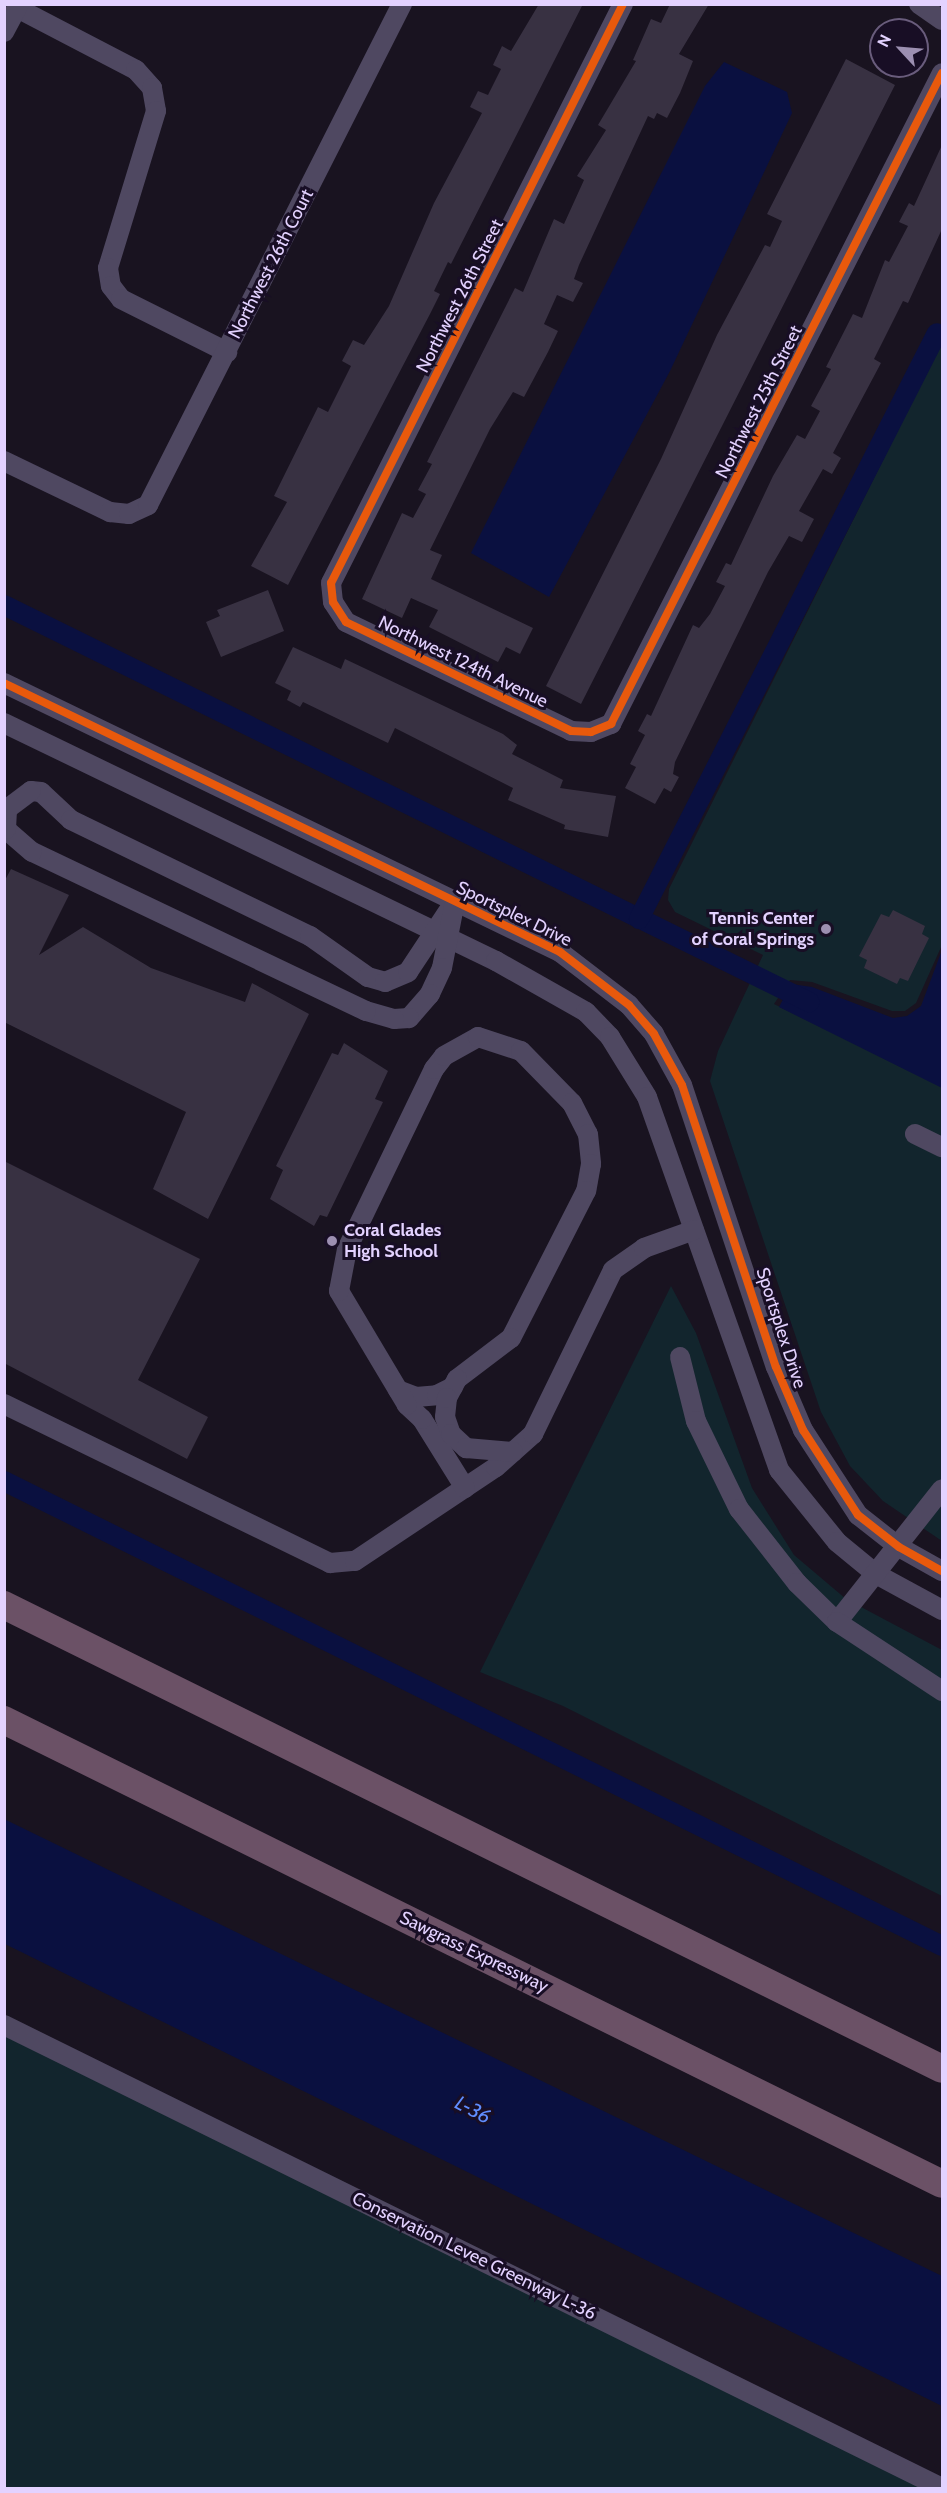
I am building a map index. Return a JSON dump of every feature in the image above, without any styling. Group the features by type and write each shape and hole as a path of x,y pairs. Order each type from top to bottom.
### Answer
{"highway":[{"path":"4,1605 942,2069"},
{"name":"Sawgrass Expressway","path":"4,1720 942,2184"}],"street":[{"name":"Northwest 26th Court","path":"4,461 110,513 129,514 148,505 402,4"},
{"name":"Northwest 26th Street","path":"333,602 331,583 623,4"},
{"path":"919,4 942,20"},
{"path":"4,32 18,7 136,70 152,88 156,111 108,268 111,286 121,299 227,352"},
{"name":"Northwest 25th Street","path":"591,732 611,724 942,73"},
{"name":"Northwest 124th Avenue","path":"333,602 346,621 572,731 591,732"},
{"name":"Sportsplex Drive","path":"4,683 560,952 629,1005 654,1034 682,1085 704,1140 791,1407 827,1473 858,1515 899,1547 942,1570"},
{"path":"4,723 550,989 586,1012 610,1037 647,1097 779,1470 837,1542 876,1574 942,1610"},
{"path":"440,935 442,968 420,1010 409,1018 394,1019 366,1011 32,852 6,829 7,809 31,791 41,792 71,820 310,936 368,977 385,982 408,972 440,935 455,902"},
{"path":"465,1488 398,1390 349,1312 339,1291 340,1267 434,1069 444,1056 478,1038 521,1051 573,1103 588,1134 591,1164 586,1191 512,1338 457,1379 453,1387 445,1417 451,1434 466,1448 513,1452"},
{"path":"915,1134 942,1147"},
{"path":"4,1404 330,1563 355,1561 465,1488 533,1434 613,1270 644,1248 694,1230"},
{"path":"680,1357 696,1421 739,1509 797,1583 837,1622 942,1691"},
{"path":"398,1390 416,1397 437,1395 453,1387"},
{"path":"837,1622 899,1547 942,1489"},
{"name":"Conservation Levee Greenway L-36","path":"4,2025 942,2488"}],"shaded area":[{"name":"Tennis Center of Coral Springs","path":"942,342 942,945 916,1003 905,1011 892,1011 812,982 790,980 774,1004 942,1087 942,1541 883,1501 850,1466 821,1412 710,1081 718,1051 763,955 675,912 668,900 669,889"},
{"path":"671,1286 696,1333 752,1488 794,1555 846,1599 942,1650 942,1896 563,1706 480,1672"},
{"path":"4,2025 942,2488 5,2488"}],"water":[{"path":"724,62 787,92 792,113 670,371 549,597 471,553 705,86"},
{"path":"942,950 942,1088 779,1007 791,984 812,987 893,1018 907,1016 921,1006"},
{"name":"L-36","path":"4,1819 942,2276 942,2406 5,1944"}],"building":[{"path":"539,4 583,4 451,264 448,262 434,291 440,294 430,314 288,585 251,566 287,502 274,496 318,407 328,412 351,366 342,361 353,340 364,345 389,306 434,203 482,113 470,107 478,91 488,95 501,69 493,65 502,46 511,51"},
{"path":"670,4 709,4 679,54 693,61 680,93 667,118 657,113 654,119 648,116 579,265 574,279 583,283 573,302 557,295 544,324 558,331 548,352 524,397 513,392 490,429 430,550 442,555 431,579 533,628 520,654 506,647 498,662 429,627 438,610 411,598 402,618 362,599 402,513 413,518 426,494 418,490 432,464 427,462 515,288 523,292 554,219 564,224 584,180 577,176 606,130 598,125 636,61 633,60 651,19 661,23"},
{"path":"846,59 869,71 869,78 882,78 895,85 581,704 546,686 661,459 717,335 765,245 770,247 782,221 767,214"},
{"path":"942,145 942,229 908,303 903,301 874,359 881,363 833,453 841,458 832,474 823,469 799,511 814,519 802,542 789,536 768,572 675,762 673,774 679,777 671,792 664,788 655,804 625,788 636,767 630,764 645,735 638,731 647,714 651,716 693,625 699,628 710,614 725,586 716,582 726,563 731,565 773,476 797,435 805,439 820,411 811,406 831,369 826,367 853,314 862,318 885,260 889,262 908,226 899,222 909,203 914,206"},
{"path":"268,590 284,631 221,657 206,622 220,616 217,610"},
{"path":"293,647 341,669 345,659 503,734 517,745 512,754 563,780 560,788 616,796 608,837 564,829 565,825 508,800 513,788 395,728 388,743 303,702 300,707 287,700 291,691 275,683"},
{"path":"11,869 69,895 39,955 83,927 151,968 245,1002 252,983 309,1014 208,1219 153,1189 186,1112 4,1022 4,882"},
{"path":"893,910 925,926 922,934 929,938 908,981 900,978 897,984 864,968 867,960 859,956 881,914 889,917"},
{"path":"344,1043 388,1071 375,1099 383,1102 327,1217 320,1215 314,1226 270,1199 283,1170 276,1166 332,1053 338,1055"},
{"path":"4,1161 200,1259 138,1380 208,1417 187,1459 4,1363"}],"waterway":[{"path":"639,919 937,333"},
{"path":"4,605 809,1002"},
{"path":"4,1481 942,1946"}],"cycle path":[{"path":"623,4 331,583 333,602 346,622 571,731 591,732 611,724 942,73"},
{"path":"4,683 560,952 629,1005 654,1034 682,1085 776,1367 803,1430 858,1515 899,1547 942,1571"}],"place":[{"name":"Tennis Center of Coral Springs","path":"826,929"},
{"name":"Coral Glades High School","path":"332,1241"}]}
